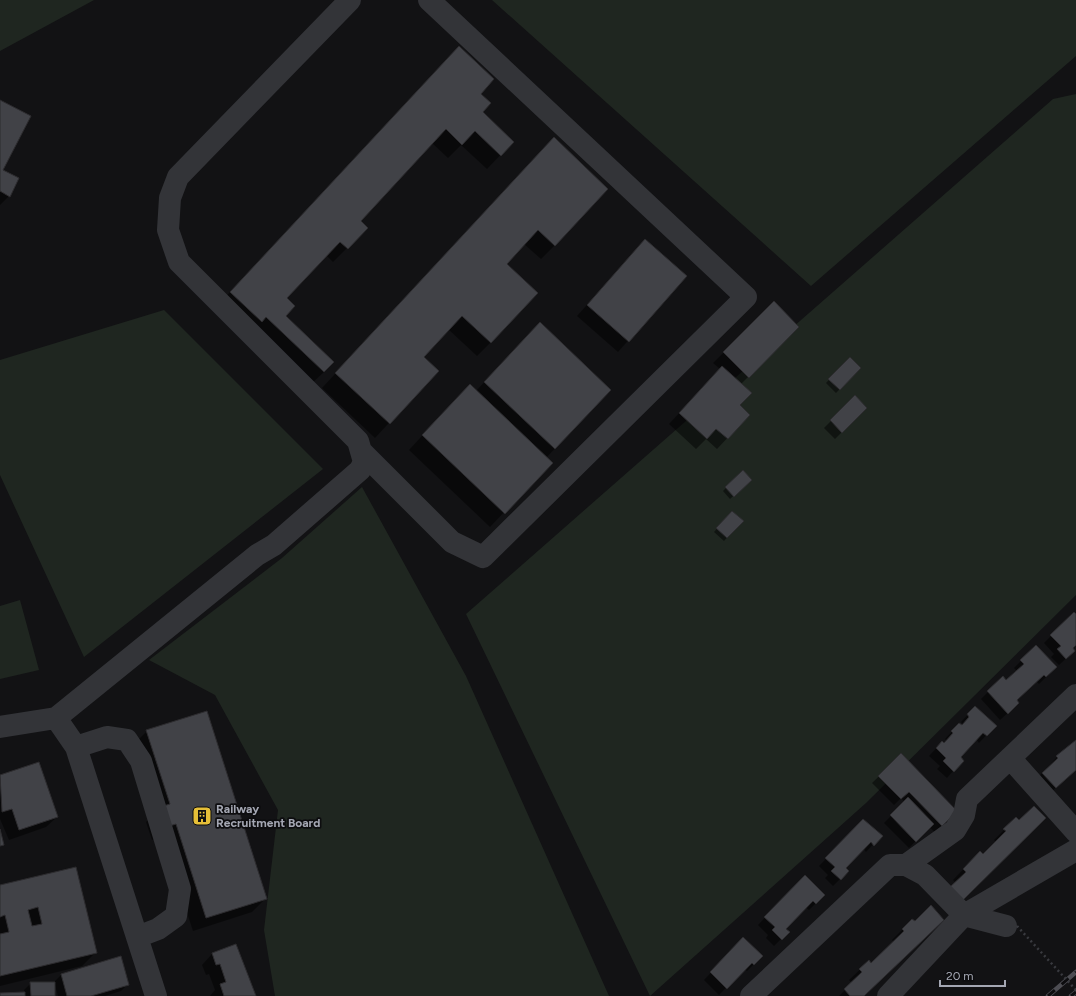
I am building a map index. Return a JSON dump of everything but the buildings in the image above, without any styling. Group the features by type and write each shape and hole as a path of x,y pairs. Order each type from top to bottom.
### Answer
{"street":[{"path":"0,727 56,718 257,555 274,545 360,470 364,462 358,441 179,262 168,230 170,198 178,177 350,0"},
{"path":"362,452 452,542 483,557 746,297 429,0"},
{"path":"906,866 955,830 964,815 967,799 1076,695"},
{"path":"56,718 76,747 156,996"},
{"path":"76,747 107,737 127,740 141,761 180,889 176,916 158,929 137,937"},
{"path":"1010,758 1076,832"},
{"path":"888,996 964,915 1076,850"},
{"path":"750,996 890,865 906,866 925,875 964,915 1012,926"}],"path":[{"path":"1012,926 1076,990"}],"shaded area":[{"path":"0,0 94,0 0,51"},
{"path":"492,0 1076,0 1076,56 811,286"},
{"path":"1076,94 1076,595 866,803 650,996 466,614 1053,99"},
{"path":"164,310 323,469 84,657 0,475 0,360"},
{"path":"362,487 466,676 609,996 275,996 264,930 278,810 215,695 149,660 282,558"},
{"path":"20,600 39,670 0,679 0,606"}],"railway":[{"path":"1048,996 1076,972"},
{"path":"1071,996 1076,992"}],"place":[{"name":"Railway Recruitment Board","path":"202,816"}]}
